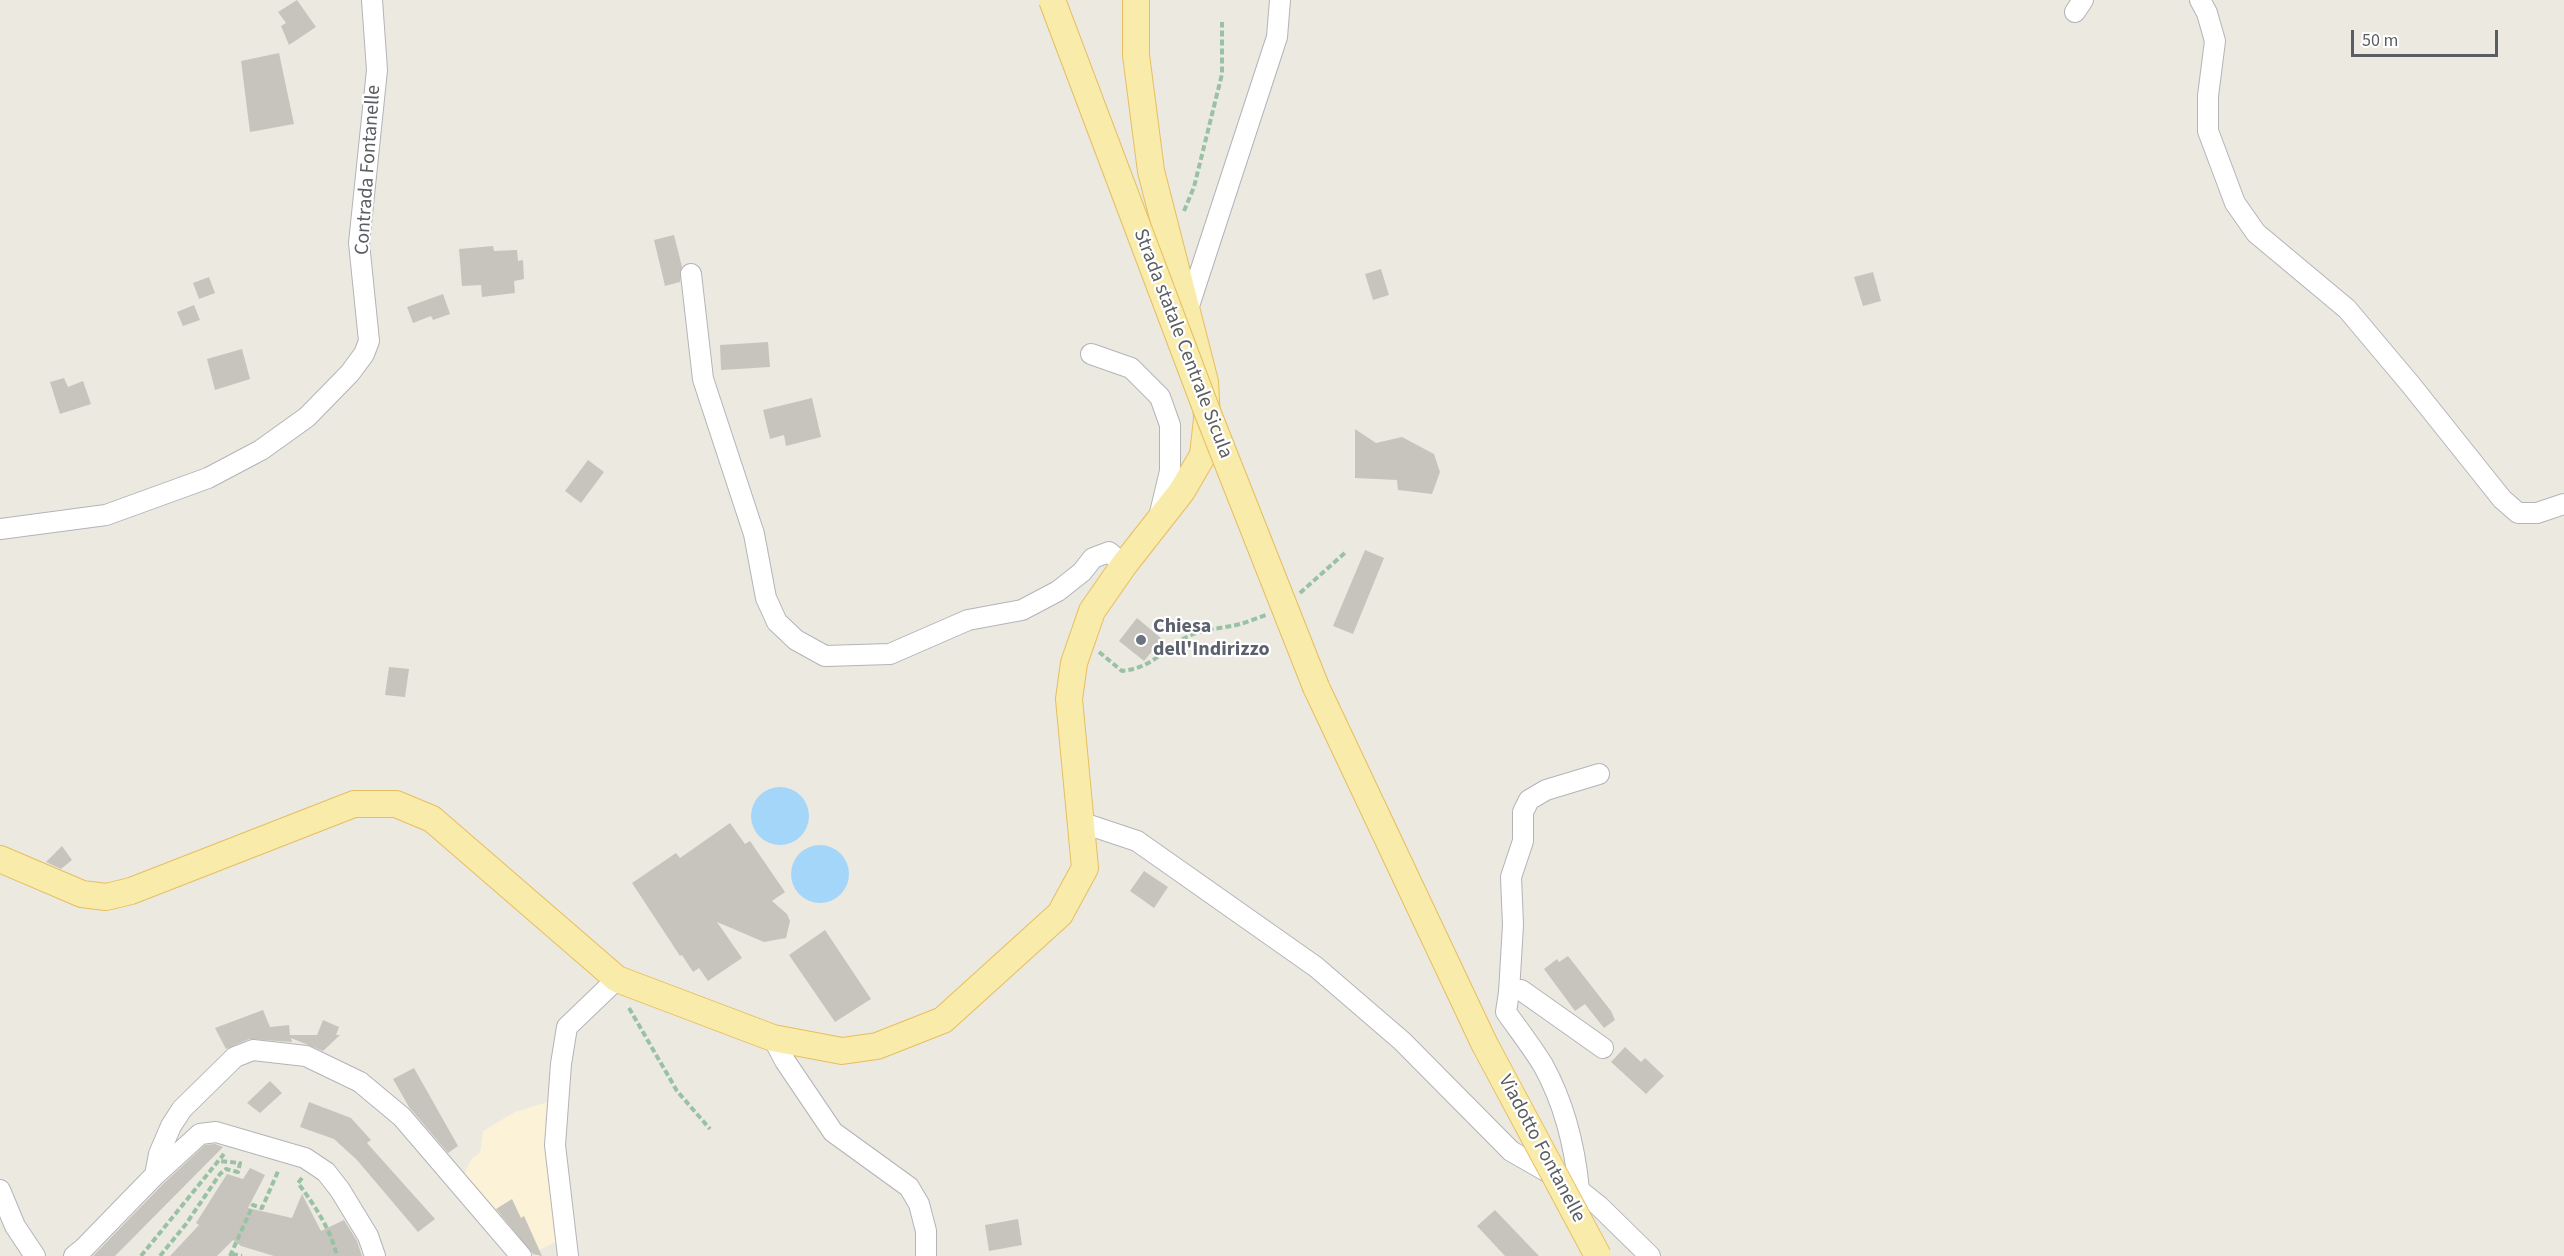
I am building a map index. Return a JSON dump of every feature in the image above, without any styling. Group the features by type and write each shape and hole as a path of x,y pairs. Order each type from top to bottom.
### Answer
{"main road":[{"name":"Strada statale Centrale Sicula","path":"1052,0 1207,411 1316,687 1484,1042"},
{"path":"0,859 82,894 106,897 131,891 354,804 396,804 432,819 624,981 773,1038 842,1051 877,1047 943,1020 1060,914 1085,868 1069,699 1074,663 1092,611 1124,565 1182,491 1203,455 1207,419 1205,382 1151,171 1136,55 1136,0"},
{"name":"Viadotto Fontanelle","path":"1484,1042 1598,1256"}],"street":[{"name":"Contrada Fontanelle","path":"0,529 106,515 208,478 261,450 307,417 343,381 364,354 369,340 359,243 377,70 372,0"},
{"path":"1187,312 1277,36 1280,0"},
{"path":"2200,0 2207,13 2215,41 2208,96 2208,131 2235,203 2256,233 2347,309 2411,385 2502,500 2518,513 2537,513 2564,504"},
{"path":"691,274 703,379 754,534 766,598 777,622 796,640 825,656 890,654 968,620 1022,610 1058,591 1082,572 1093,558 1109,552 1124,565"},
{"path":"1091,354 1131,368 1160,397 1170,425 1170,471 1158,522"},
{"path":"1579,1190 1576,1157 1560,1101 1542,1064 1506,1012 1513,925 1511,877 1523,841 1523,812 1529,800 1546,790 1599,774"},
{"path":"1080,822 1137,840 1316,967 1402,1041 1511,1151 1579,1190 1599,1206 1650,1256"},
{"path":"568,1256 555,1145 561,1064 567,1027 624,981"},
{"path":"1509,992 1521,990 1604,1048"},
{"path":"773,1038 785,1061 833,1132 909,1187 919,1204 924,1222 926,1256"},
{"path":"155,1175 159,1154 171,1126 182,1109 235,1057 253,1050 306,1056 360,1082 402,1117 521,1256"},
{"path":"74,1256 155,1175 200,1134 216,1132 305,1158 326,1172 340,1190 368,1236 375,1256"},
{"path":"0,1190 15,1226 35,1256"}],"path":[{"path":"1170,245 1194,188 1222,74 1222,22"},
{"path":"1292,598 1308,587 1347,552"},
{"path":"1083,638 1122,671 1136,670 1148,665 1177,641 1188,636 1239,624 1267,615 1275,609"},
{"path":"624,981 628,1006 677,1091 710,1129"},
{"path":"141,1256 218,1161 240,1163 238,1172 226,1169 220,1174 186,1224 160,1256"},
{"path":"242,1256 231,1255 253,1206 262,1208 278,1169 283,1169"},
{"path":"298,1183 320,1214 337,1256"}],"shaded area":[{"path":"548,1102 562,1239 533,1253 462,1178 472,1158 480,1153 483,1131 515,1112"}],"water":[{"path":"780,787 791,789 804,800 809,816 807,827 796,840 780,845 769,843 756,832 751,816 753,805 764,792"},
{"path":"820,845 831,847 844,858 849,874 847,885 836,898 820,903 809,901 796,890 791,874 793,863 804,850"}],"building":[{"path":"297,0 316,27 289,45 281,26 286,23 278,12"},
{"path":"279,53 294,124 250,132 241,61"},
{"path":"674,235 682,267 680,282 665,286 654,240"},
{"path":"493,246 494,251 517,250 518,261 523,260 524,279 514,281 515,293 482,297 481,285 462,286 459,249"},
{"path":"1381,269 1389,295 1373,300 1365,274"},
{"path":"1873,272 1881,301 1863,306 1854,277"},
{"path":"209,277 215,293 199,299 193,283"},
{"path":"443,294 450,314 433,320 431,316 413,323 407,307"},
{"path":"194,305 200,320 183,326 177,312"},
{"path":"768,342 770,367 721,370 720,345"},
{"path":"242,349 250,379 215,390 207,359"},
{"path":"64,378 68,387 83,381 91,404 60,414 50,382"},
{"path":"812,398 821,437 786,446 784,435 770,439 763,410"},
{"path":"1355,429 1376,443 1402,437 1434,454 1440,472 1432,494 1398,490 1397,480 1355,478"},
{"path":"588,460 604,472 581,503 565,491"},
{"path":"1365,550 1384,558 1353,634 1333,626"},
{"name":"Chiesa dell'Indirizzo","path":"1137,618 1162,639 1144,661 1119,641"},
{"path":"389,667 409,669 405,697 385,695"},
{"path":"730,823 745,844 750,841 785,892 772,901 787,914 790,921 786,938 764,942 717,922 742,958 708,981 699,968 693,972 682,955 680,956 632,883 676,853 680,858"},
{"path":"62,846 72,860 61,869 46,862"},
{"path":"1144,871 1168,887 1154,908 1130,891"},
{"path":"825,930 871,999 835,1022 789,955"},
{"path":"1568,956 1611,1011 1615,1020 1604,1028 1585,1004 1575,1011 1544,969 1557,959 1559,962"},
{"path":"263,1010 270,1027 289,1025 290,1035 317,1035 323,1020 339,1027 336,1035 340,1035 323,1051 291,1038 292,1042 249,1039 226,1049 215,1028"},
{"path":"1625,1047 1641,1062 1645,1058 1664,1076 1646,1094 1611,1062"},
{"path":"414,1068 458,1146 448,1153 409,1107 393,1079"},
{"path":"270,1081 282,1093 260,1113 247,1103"},
{"path":"309,1102 351,1118 371,1140 367,1143 435,1219 418,1232 357,1160 334,1139 300,1127"},
{"path":"215,1144 223,1147 115,1256 93,1256 163,1184 205,1145"},
{"path":"250,1168 265,1175 248,1208 292,1218 302,1194 321,1231 344,1220 357,1241 362,1256 274,1256 241,1246 233,1240 217,1256 170,1256 199,1225 196,1223 227,1174 243,1179"},
{"path":"512,1199 521,1218 524,1216 542,1256 533,1254 496,1209"},
{"path":"1495,1210 1539,1256 1505,1256 1477,1226"},
{"path":"1018,1219 1022,1245 989,1251 985,1225"}],"place":[{"name":"Chiesa dell'Indirizzo","path":"1141,640"}]}
